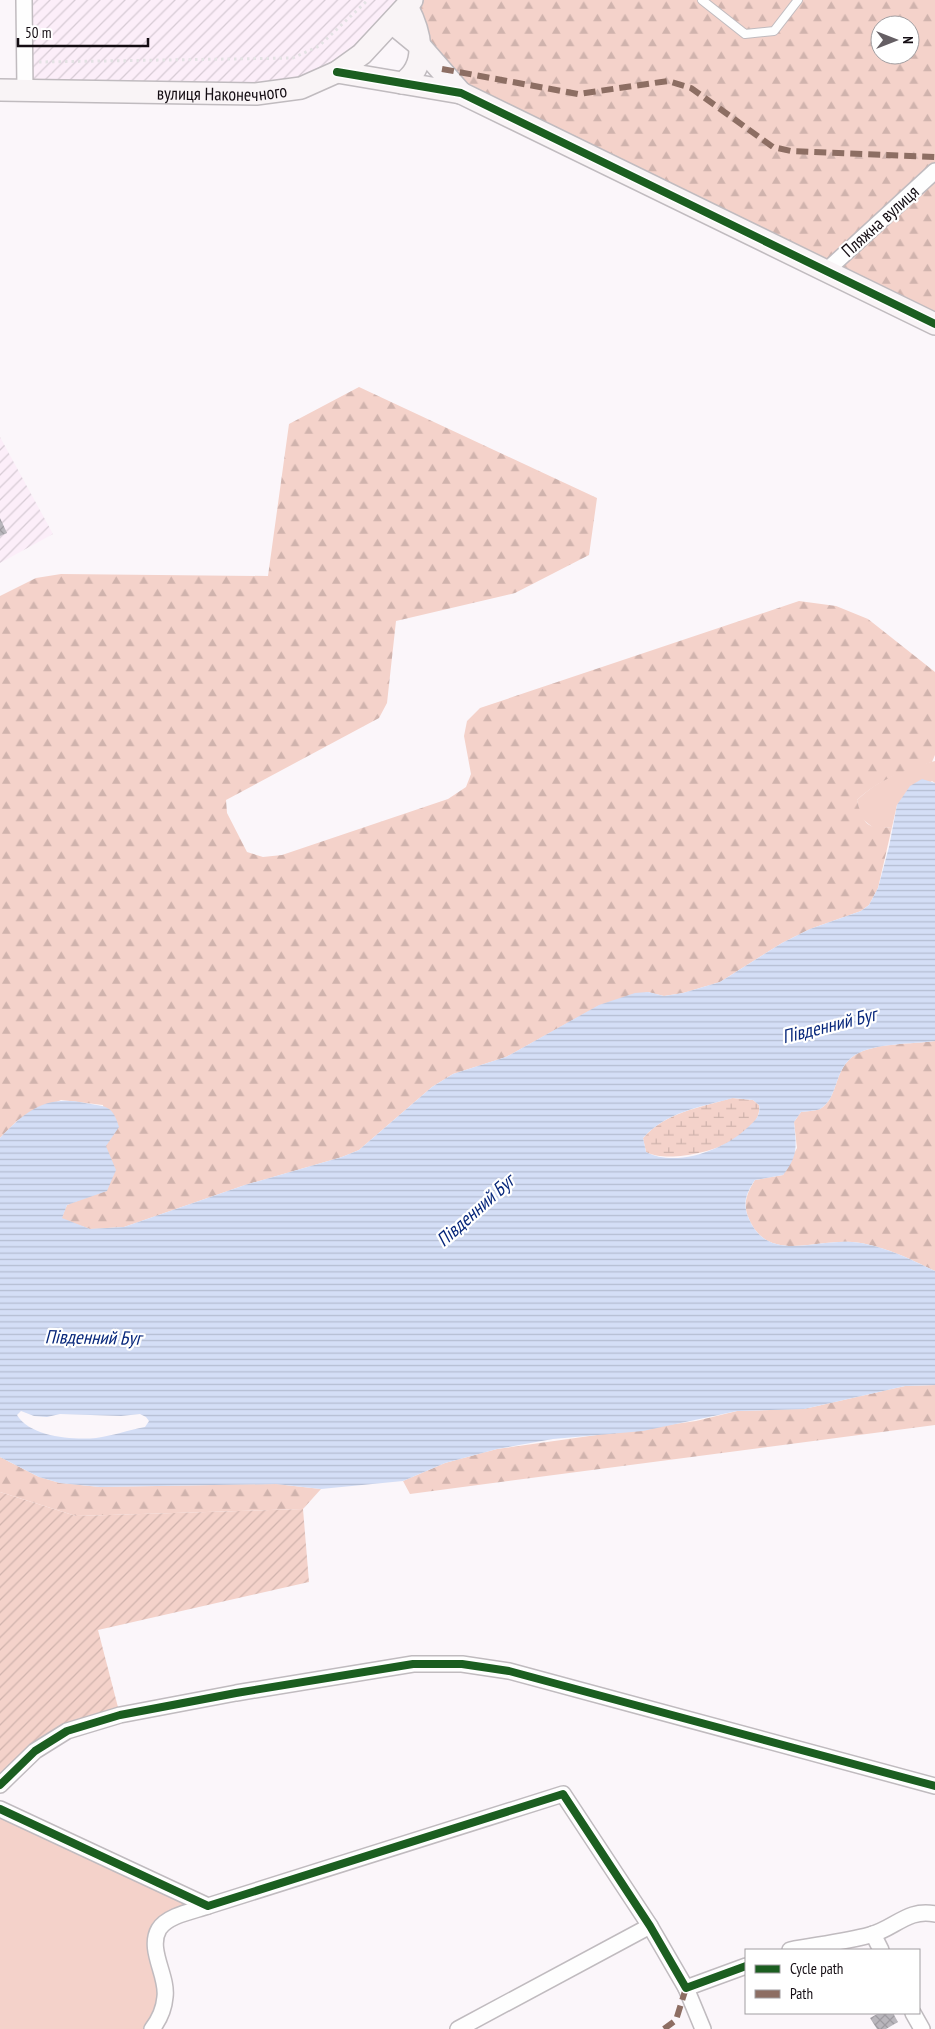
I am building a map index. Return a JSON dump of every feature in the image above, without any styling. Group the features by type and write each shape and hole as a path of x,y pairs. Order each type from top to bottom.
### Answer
{"street":[{"path":"24,0 25,90"},
{"path":"402,83 413,76 420,60 420,46 409,3"},
{"name":"вулиця Наконечного","path":"0,90 256,94 301,88 337,72 362,54 409,3"},
{"path":"392,22 420,46 461,93"},
{"path":"337,72 461,93 935,324"},
{"name":"Пляжна вулиця","path":"826,271 935,171"},
{"path":"0,1785 35,1751 67,1731 120,1715 236,1692 413,1664 462,1664 509,1671 935,1786"},
{"path":"152,2029 159,2020 166,1996 156,1945 159,1929 170,1920 208,1906 563,1794 650,1926 686,1988 703,2029"},
{"path":"0,1810 208,1906"},
{"path":"795,1949 873,1934 910,1914 924,1911 935,1914"},
{"path":"458,2029 650,1926"},
{"path":"873,1934 880,1949"},
{"path":"686,1988 745,1966"},
{"path":"914,2014 922,2029"}],"lane":[{"path":"702,0 745,34 774,31 798,0"}],"path":[{"path":"25,62 293,58 319,46 368,0"}],"shaded area":[{"path":"24,0 396,0 407,6 301,88 25,90"},
{"path":"0,437 53,534 0,563"}],"green space":[{"path":"396,0 935,0 935,324 461,93 405,5"},
{"path":"359,387 597,498 589,555 515,593 396,621 387,703 379,718 226,800 227,813 247,852 263,857 282,855 448,799 466,787 471,774 464,736 467,721 480,708 799,601 836,606 868,619 935,672 935,755 932,762 883,781 857,800 861,815 867,824 884,828 892,827 878,888 869,905 861,911 810,929 782,943 720,982 683,993 664,996 648,992 600,1005 506,1057 453,1074 432,1087 359,1150 342,1157 245,1185 124,1227 90,1229 61,1219 67,1205 77,1201 106,1146 103,1105 61,1100 18,1120 0,1138 0,596 36,578 61,574 268,576 289,424"},
{"path":"935,761 935,783 932,781 897,805 892,827 875,829 861,818 857,800 874,786 893,775"},
{"path":"935,1041 935,1271 895,1253 863,1243 838,1242 794,1246 780,1245 768,1241 757,1232 749,1219 746,1208 746,1199 752,1185 755,1180 783,1175 797,1148 794,1122 801,1112 818,1110 826,1104 834,1091 839,1075 848,1061 855,1055 872,1048"},
{"path":"732,1098 753,1100 759,1105 757,1119 733,1141 695,1154 659,1156 646,1152 643,1138 662,1122 695,1108"},
{"path":"935,1385 935,1425 410,1494 403,1481 445,1463 497,1449 696,1421 737,1411 804,1409 905,1386"},
{"path":"0,1457 39,1477 60,1483 100,1487 276,1484 321,1489 303,1509 76,1516 0,1492"},
{"path":"0,1492 76,1516 303,1509 309,1582 98,1630 120,1715 67,1731 0,1785"},
{"path":"0,1809 208,1906 159,1929 166,1996 152,2029 0,2029"}],"water":[{"name":"Південний Буг","path":"922,779 935,783 935,1041 872,1048 855,1055 843,1068 834,1091 826,1104 818,1110 801,1112 794,1122 794,1156 783,1175 755,1180 749,1189 745,1203 749,1219 757,1232 768,1241 780,1245 794,1246 838,1242 863,1243 895,1253 935,1271 935,1385 905,1386 804,1409 737,1411 643,1431 553,1439 497,1449 445,1463 403,1481 321,1489 276,1484 100,1487 60,1483 39,1477 0,1457 0,1138 28,1113 48,1103 71,1101 103,1106 114,1114 119,1127 106,1146 116,1170 107,1191 67,1205 62,1218 90,1229 124,1227 245,1185 342,1157 359,1150 432,1087 453,1074 506,1057 599,1005 635,993 648,992 664,996 683,993 720,982 782,943 810,929 861,911 869,905 878,888 889,847 897,805 910,786","holes":["733,1098 753,1100 759,1105 759,1112 757,1118 750,1125 726,1143 699,1154 685,1157 671,1158 646,1152 643,1138 662,1122 684,1112","21,1411 34,1416 47,1417 60,1414 121,1416 140,1414 149,1421 145,1427 96,1438 76,1438 53,1435 32,1428 17,1415"]}],"building":[{"path":"0,518 7,533 0,536"},
{"path":"877,2014 894,2014 898,2022 886,2029 877,2029 870,2018"}],"marked path":[{"path":"442,69 578,94 668,81 691,88 773,147 791,151 935,157"},
{"path":"664,2029 676,2020 686,1988"}],"cycle path":[{"path":"337,72 461,93 935,324"},
{"path":"0,1785 35,1751 67,1731 120,1715 236,1693 413,1664 462,1664 509,1671 935,1786"},
{"path":"0,1809 208,1906 563,1794 650,1926 686,1988 745,1966"}]}
